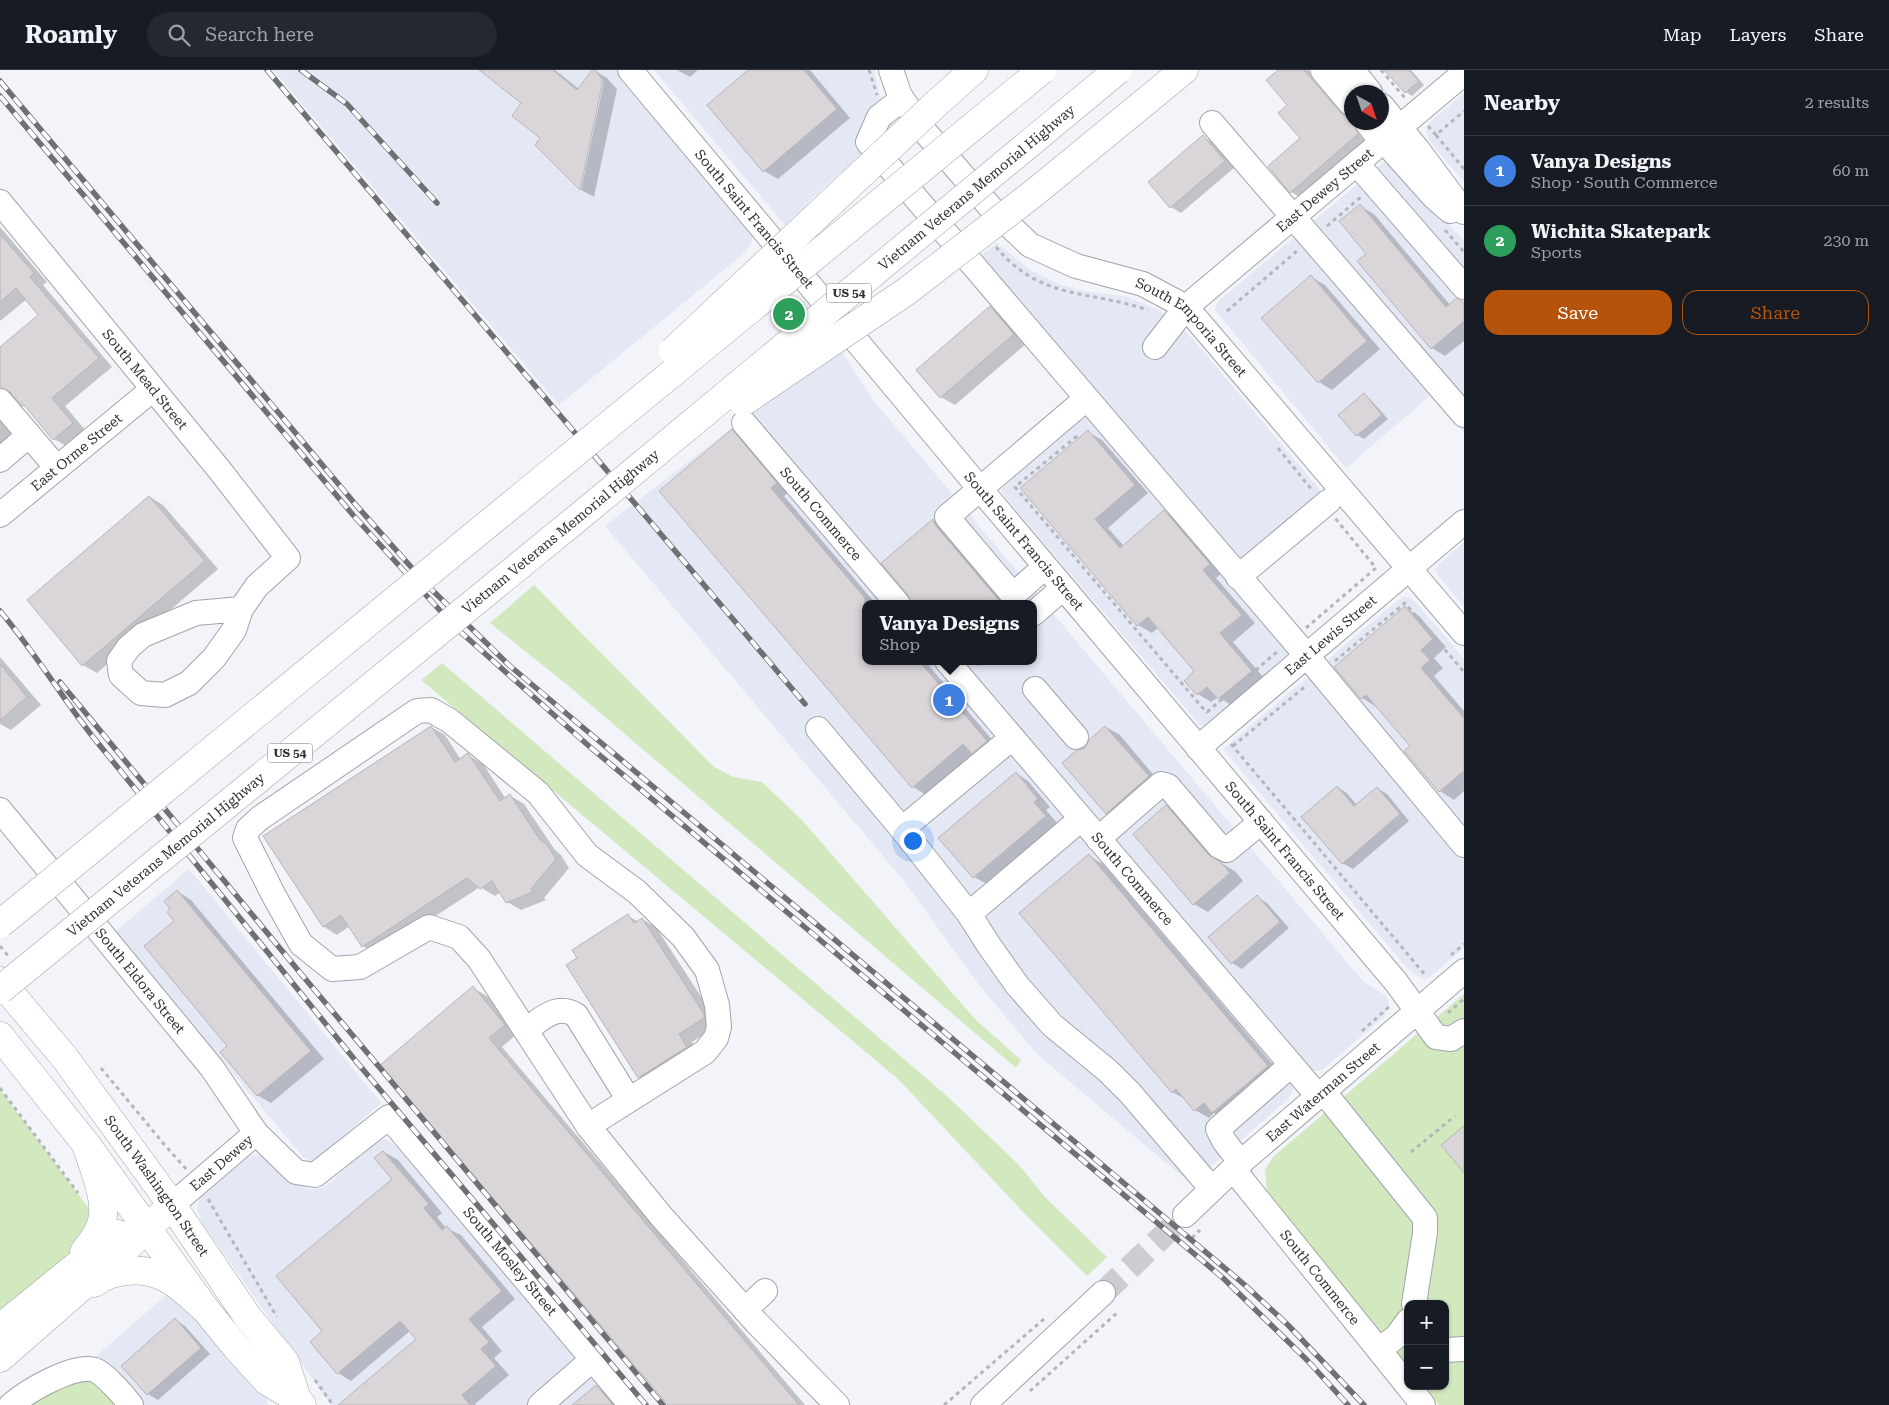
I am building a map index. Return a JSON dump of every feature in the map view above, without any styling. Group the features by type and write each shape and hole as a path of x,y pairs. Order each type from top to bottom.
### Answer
{"main road":[{"path":"552,472 665,359 974,70"},
{"path":"0,924 1042,70"},
{"name":"Vietnam Veterans Memorial Highway","path":"0,990 580,516 1118,70"},
{"path":"580,516 774,380 907,291 1034,193 1184,70"},
{"path":"1325,70 1344,93"},
{"name":"South Washington Street","path":"0,981 65,1058 172,1205 247,1316 284,1362 297,1403"},
{"name":"South Washington Street","path":"0,1036 86,1144 206,1310 267,1382 297,1403"},
{"path":"70,1271 97,1235 103,1220 104,1204 86,1144"},
{"path":"0,1358 43,1321 145,1224 172,1205"},
{"path":"0,1328 111,1238 145,1224"},
{"path":"43,1321 100,1279 115,1273 138,1270 168,1278 206,1310"}],"street":[{"name":"South Saint Francis Street","path":"630,70 1063,588 1396,982 1436,1037 1451,1039 1464,1031"},
{"name":"South Emporia Street","path":"891,70 893,105 926,134 991,208 1030,244 1076,266 1144,284 1186,307 1464,633"},
{"path":"1354,71 1365,85"},
{"name":"East Dewey Street","path":"1155,347 1186,307 1357,164 1384,131 1464,73"},
{"path":"893,105 879,117 868,142 1314,665 1464,845"},
{"path":"1212,123 1464,415"},
{"path":"1384,131 1464,212"},
{"path":"1384,131 1434,197 1454,227"},
{"path":"1357,164 1464,287"},
{"name":"South Mead Street","path":"0,202 218,468 288,558 257,586 241,609"},
{"name":"East Orme Street","path":"3,507 57,468 153,389"},
{"path":"1022,600 1013,595 947,517 1086,399"},
{"path":"0,400 57,468"},
{"name":"South Commerce","path":"744,423 895,600"},
{"path":"0,460 29,435"},
{"path":"1238,577 1327,503"},
{"name":"East Lewis Street","path":"1198,748 1227,738 1314,665 1410,569 1464,522"},
{"path":"1033,600 1045,566"},
{"path":"1037,602 1063,588"},
{"path":"241,609 234,630 214,658 189,683 165,695 141,693 121,675 119,661 129,647 143,635 196,613 241,609"},
{"name":"South Commerce","path":"950,665 1291,1065 1321,1094 1425,1218 1425,1232 1415,1300"},
{"path":"1035,689 1076,737"},
{"path":"588,1126 705,1052 716,1038 719,1027 717,1005 707,970 683,936 637,892 587,855 538,793 450,721 430,710 417,710 260,818 248,829 245,838 301,944 332,969 360,967 429,927 460,937 479,959 588,1126 661,1216 745,1310 836,1405"},
{"path":"818,729 902,829 969,914 1017,985 1052,1025 1108,1071 1130,1093 1212,1189"},
{"path":"902,829 1012,738"},
{"path":"1098,839 1161,784 1168,786 1219,846 1227,850 1260,822"},
{"name":"South Eldora Street","path":"0,810 212,1068 256,1133"},
{"path":"969,914 1081,819"},
{"name":"East Waterman Street","path":"1185,1215 1237,1166 1464,971"},
{"path":"526,1030 552,1012 568,1010 576,1015 629,1100"},
{"name":"South Commerce","path":"1291,1065 1218,1129 1237,1166 1398,1337 1404,1366"},
{"name":"East Dewey","path":"172,1205 256,1133 296,1172 315,1175 389,1117"},
{"name":"South Mosley Street","path":"389,1117 631,1405"},
{"path":"745,1310 765,1291"},
{"path":"984,1405 1015,1395 1103,1293"},
{"path":"1449,1350 1464,1349"},
{"path":"540,1405 593,1359"},
{"path":"10,1405 42,1384 75,1370 95,1370 118,1389 131,1405"},
{"name":"South Commerce","path":"1411,1390 1423,1405"}],"path":[{"path":"869,70 877,97 893,105"},
{"path":"1436,135 1464,169"},
{"path":"1228,311 1376,185"},
{"path":"1454,227 1464,252"},
{"path":"992,242 1005,257 1029,277 1060,291 1126,302 1154,313 1171,326"},
{"path":"1077,436 1015,488 1426,976"},
{"path":"1275,444 1327,503 1376,568"},
{"path":"1227,738 1314,665 1405,603 1464,672"},
{"path":"1444,1016 1464,999"},
{"path":"0,1088 80,1194"},
{"path":"1411,1152 1455,1116"},
{"path":"207,1197 281,1323"},
{"path":"1015,1395 1118,1312"},
{"path":"944,1405 1044,1318"},
{"path":"312,1374 333,1405"}],"shaded area":[{"path":"273,70 619,70 753,235 751,245 741,256 559,405"},
{"path":"654,70 874,70 879,93 895,125 825,186 785,225"},
{"path":"1464,93 1464,182 1431,143 1426,131 1430,122"},
{"path":"1385,161 1391,161 1400,169 1464,241 1464,433 1431,395 1346,468 1215,310 1220,300"},
{"path":"997,243 1030,270 1059,284 1083,291 1127,297 1157,309 1171,318 1192,338 1335,508 1250,579 1304,643 1208,725 1203,727 1200,725 1004,496 1001,490 1024,466 1088,411 966,268"},
{"path":"841,350 873,400 1363,981 1385,995 1389,1005 1384,1017 1323,1069 1318,1071 1311,1070 1299,1060 1129,854 1095,823 960,665 1037,665 1037,600 905,600 749,416"},
{"path":"737,424 886,600 862,600 862,665 940,665 1289,1078 1293,1087 1288,1099 1191,1184 1037,1054 979,985 904,881 605,526"},
{"path":"1464,542 1464,607 1435,571 1440,563"},
{"path":"1405,597 1415,601 1464,659 1464,948 1431,976 1424,979 1413,974 1407,968 1223,749 1398,600"},
{"path":"189,869 381,1103 320,1157 311,1161 303,1157 115,932"},
{"path":"380,1139 387,1140 398,1148 618,1405 331,1405 202,1223 197,1209 200,1196 243,1159 251,1155 262,1156 272,1160 301,1186 310,1189 321,1188 331,1182 373,1143"},
{"path":"172,1290 267,1397 267,1405 119,1405 87,1364"}],"green space":[{"path":"534,585 714,767 733,777 762,782 801,819 975,1019 1021,1060 1016,1068 571,688 490,623"},
{"path":"442,663 947,1096 1020,1166 1045,1197 1107,1257 1087,1276 1024,1213 898,1079 421,680"},
{"path":"1464,994 1464,1405 1439,1405 1426,1390 1449,1390 1449,1300 1404,1300 1404,1362 1271,1202 1267,1190 1265,1170 1273,1157"},
{"path":"0,1089 90,1210 93,1234 0,1317"},
{"path":"89,1375 119,1405 29,1405 43,1394"}],"building":[{"path":"479,70 553,70 577,90 592,70 595,70 603,80 580,190 535,145 540,138 512,116 521,103"},
{"path":"748,70 804,70 837,109 763,172 707,105"},
{"path":"1278,70 1304,70 1344,114 1344,130 1357,130 1358,134 1290,193 1268,166 1300,138 1278,113 1287,105 1266,80"},
{"path":"1384,70 1409,70 1419,81 1405,93"},
{"path":"1203,135 1225,161 1170,208 1148,182"},
{"path":"1360,204 1446,307 1457,298 1464,303 1464,321 1431,349 1357,261 1366,254 1339,221"},
{"path":"0,234 34,273 30,277 99,358 52,398 73,423 53,440 24,405 22,406 10,392 0,388 0,347 38,315 16,288 0,302"},
{"path":"1311,275 1367,341 1318,383 1261,318"},
{"path":"990,306 1014,334 940,398 916,370"},
{"path":"1364,393 1382,415 1356,436 1338,415"},
{"path":"732,429 777,483 771,488 865,598 865,600 862,600 862,665 922,665 987,741 972,754 963,744 912,788 659,491"},
{"path":"1088,430 1135,485 1095,519 1120,548 1164,510 1210,564 1203,570 1242,615 1220,633 1252,671 1218,699 1207,687 1197,695 1184,681 1194,671 1148,617 1137,626 1020,488"},
{"path":"149,496 205,561 82,666 27,600"},
{"path":"933,519 936,526 999,600 910,600 908,595 881,563"},
{"path":"1405,606 1433,639 1421,650 1430,660 1421,668 1464,718 1464,771 1439,792 1404,751 1410,746 1366,695 1361,699 1334,667"},
{"path":"0,664 27,697 0,720"},
{"path":"431,726 455,762 468,753 500,801 510,794 540,840 547,845 556,859 531,889 533,892 506,903 492,881 480,889 467,878 362,947 341,915 323,927 263,836"},
{"path":"1105,726 1149,776 1106,814 1062,763 1077,750 1085,748 1089,740"},
{"path":"1016,772 1038,799 1034,802 1046,816 973,878 938,838"},
{"path":"1337,786 1354,806 1377,787 1400,814 1342,864 1301,817"},
{"path":"1166,805 1209,855 1221,862 1230,873 1193,905 1133,834"},
{"path":"1089,854 1268,1066 1212,1113 1204,1103 1194,1111 1176,1089 1172,1093 1019,913"},
{"path":"177,890 311,1051 257,1096 220,1052 227,1046 144,946 174,921 167,912 170,909 164,901"},
{"path":"1257,895 1280,922 1231,964 1208,937"},
{"path":"628,914 634,923 642,918 704,1014 704,1018 679,1034 687,1047 638,1078 566,965 577,958 572,950"},
{"path":"473,986 505,1025 489,1038 799,1405 668,1405 380,1065"},
{"path":"1464,1126 1464,1173 1441,1145"},
{"path":"383,1151 429,1204 424,1208 442,1230 447,1226 502,1291 469,1319 489,1342 481,1349 496,1366 462,1395 470,1405 338,1405 416,1339 400,1321 337,1374 310,1342 322,1331 276,1276 392,1179 374,1158"},
{"path":"175,1318 201,1348 147,1395 121,1366"},
{"path":"596,1385 613,1405 572,1405"}],"tunnel":[{"path":"1103,1293 1185,1215"}],"railway":[{"path":"267,70 805,704"},
{"path":"301,70 347,104 437,203"},
{"path":"0,81 356,505 428,586 510,666 1246,1286 1288,1325 1364,1405"},
{"path":"0,96 353,515 455,627 590,747 1223,1278 1307,1360 1348,1405"},
{"path":"0,611 93,737 355,1060 646,1405"},
{"path":"60,682 302,975 663,1405"}],"place":[{"name":"Wichita Skatepark","path":"789,314"},
{"name":"Vanya Designs","path":"949,700"}]}
